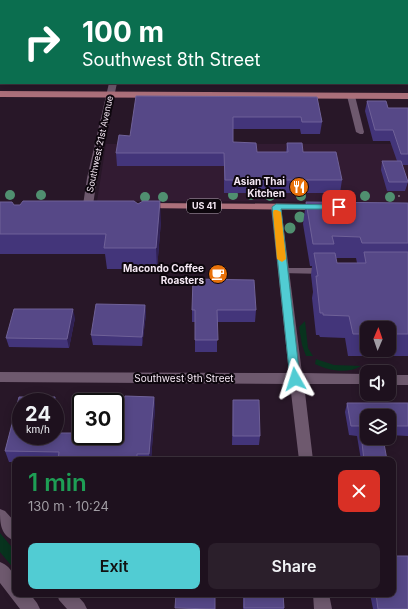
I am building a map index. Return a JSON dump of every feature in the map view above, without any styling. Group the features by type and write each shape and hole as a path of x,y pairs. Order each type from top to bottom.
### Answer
{"main road":[{"path":"0,94 408,96"},
{"path":"76,206 92,205"},
{"name":"US 41","path":"138,206 331,207"}],"street":[{"name":"Southwest 21st Avenue","path":"92,205 92,178 113,84"},
{"path":"276,207 295,379 306,457"},
{"name":"Southwest 9th Street","path":"0,377 360,379"},
{"path":"396,380 408,380"},
{"path":"0,516 12,530"},
{"path":"0,570 12,585"},
{"path":"21,597 31,609"},
{"path":"68,597 78,609"},
{"path":"321,597 323,609"}],"lane":[{"path":"351,96 360,132"},
{"path":"138,206 141,217"},
{"path":"283,271 336,272"}],"shaded area":[{"path":"106,144 408,144 408,202 97,201"}],"green space":[{"path":"305,321 308,348 313,356 306,356 302,345 299,327"},
{"path":"316,359 334,365 360,366 350,370 338,371 315,364"},
{"path":"0,533 12,547 12,566 0,552"}],"building":[{"path":"136,96 317,97 322,122 302,122 301,117 233,117 233,142 256,143 257,152 288,152 287,143 302,143 303,152 336,152 342,180 225,180 224,153 116,153 119,135 130,136"},
{"path":"367,101 386,101 388,108 408,108 408,154 401,154 393,130 375,130"},
{"path":"382,161 401,161 408,182 389,182"},
{"path":"23,201 134,201 138,204 143,201 160,201 156,248 104,248 106,234 0,234 0,202 12,202 14,205 20,205"},
{"path":"306,202 408,203 408,243 362,243 360,237 332,236 334,244 313,244"},
{"path":"364,252 408,252 408,334 396,334 396,321 360,321 360,334 353,334 349,316 323,315 323,313 320,313 316,276 318,276 314,253 335,253 337,263 366,263"},
{"path":"193,279 254,280 256,310 217,310 218,340 195,340 195,310 192,310"},
{"path":"96,304 145,305 142,337 91,335"},
{"path":"14,309 73,309 67,339 6,338"},
{"path":"125,396 154,397 149,454 137,454 137,457 58,457 59,452 5,451 12,424 12,445 64,445 64,433 72,433 72,445 124,445"},
{"path":"233,400 259,400 260,436 233,436"},
{"path":"347,403 408,403 408,426 396,426 396,409 360,409 360,426 351,426"},
{"path":"362,445 384,445 386,457 364,457"},
{"path":"396,556 408,556 408,609 378,609 376,597 396,597"},
{"path":"176,597 215,597 215,609 175,608"},
{"path":"244,597 283,597 284,608 244,608"}],"slow traffic":[{"path":"277,212 282,259"}],"place":[{"name":"Asian Thai Kitchen","path":"299,187"},
{"name":"Macondo Coffee Roasters","path":"218,274"}],"route":[{"path":"295,379 276,207 339,207"}]}
